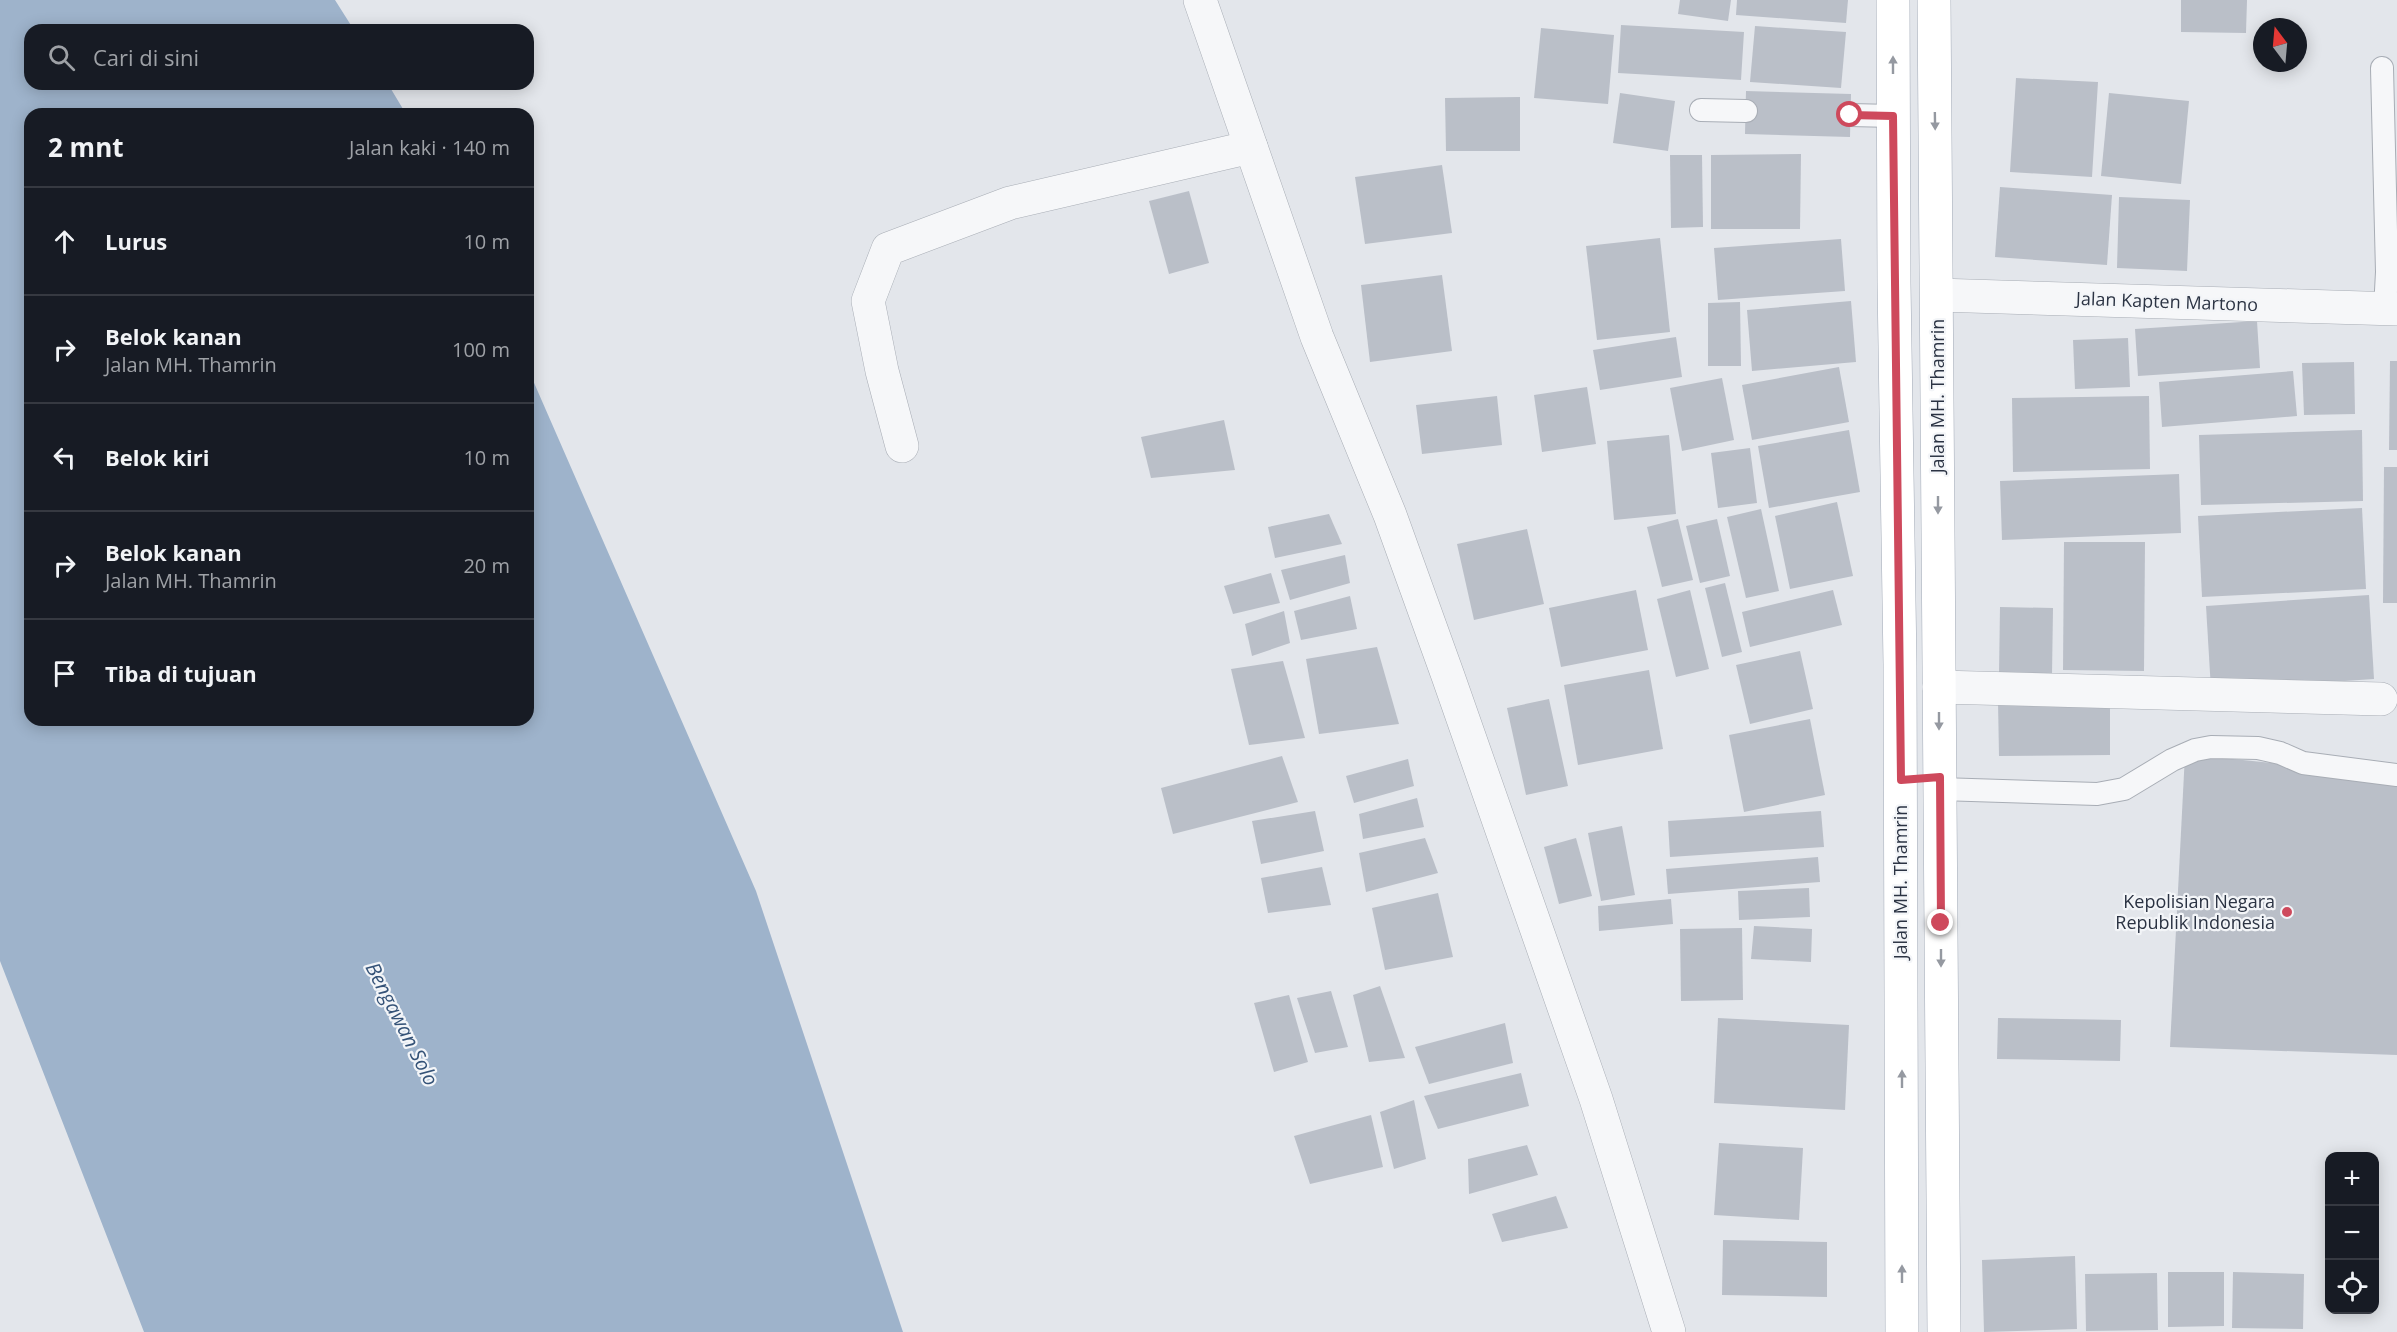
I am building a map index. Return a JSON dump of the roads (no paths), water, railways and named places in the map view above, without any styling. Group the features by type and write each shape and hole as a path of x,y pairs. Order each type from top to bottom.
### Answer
{"main road":[{"name":"Jalan MH. Thamrin","path":"1893,0 1894,283 1901,780 1902,1332"},
{"name":"Jalan MH. Thamrin","path":"1934,0 1944,1332"},
{"path":"1894,283 1937,289"},
{"path":"1902,1008 1941,1010"}],"street":[{"path":"1200,0 1317,337 1390,515 1448,676 1596,1099 1669,1332"},
{"path":"902,446 882,371 868,301 888,249 1010,203 1251,147"},
{"name":"Jalan Kapten Martono","path":"1937,289 2391,309"},
{"path":"1939,687 2381,699"},
{"path":"1901,780 1940,783"}],"lane":[{"path":"2382,68 2387,272 2391,309"},
{"path":"1701,110 1746,111"},
{"path":"1850,115 1893,116"},
{"path":"1940,783 2097,794 2124,789 2172,760 2195,750 2211,747 2258,748 2280,753 2303,763 2397,775"}],"water":[{"name":"Bengawan Solo","path":"0,0 335,0 350,24 24,24 24,90 392,90 402,108 24,108 24,726 534,726 534,383 756,891 903,1332 144,1332 0,961"}],"place":[{"name":"Kepolisian Negara Republik Indonesia","path":"2287,912"}]}
